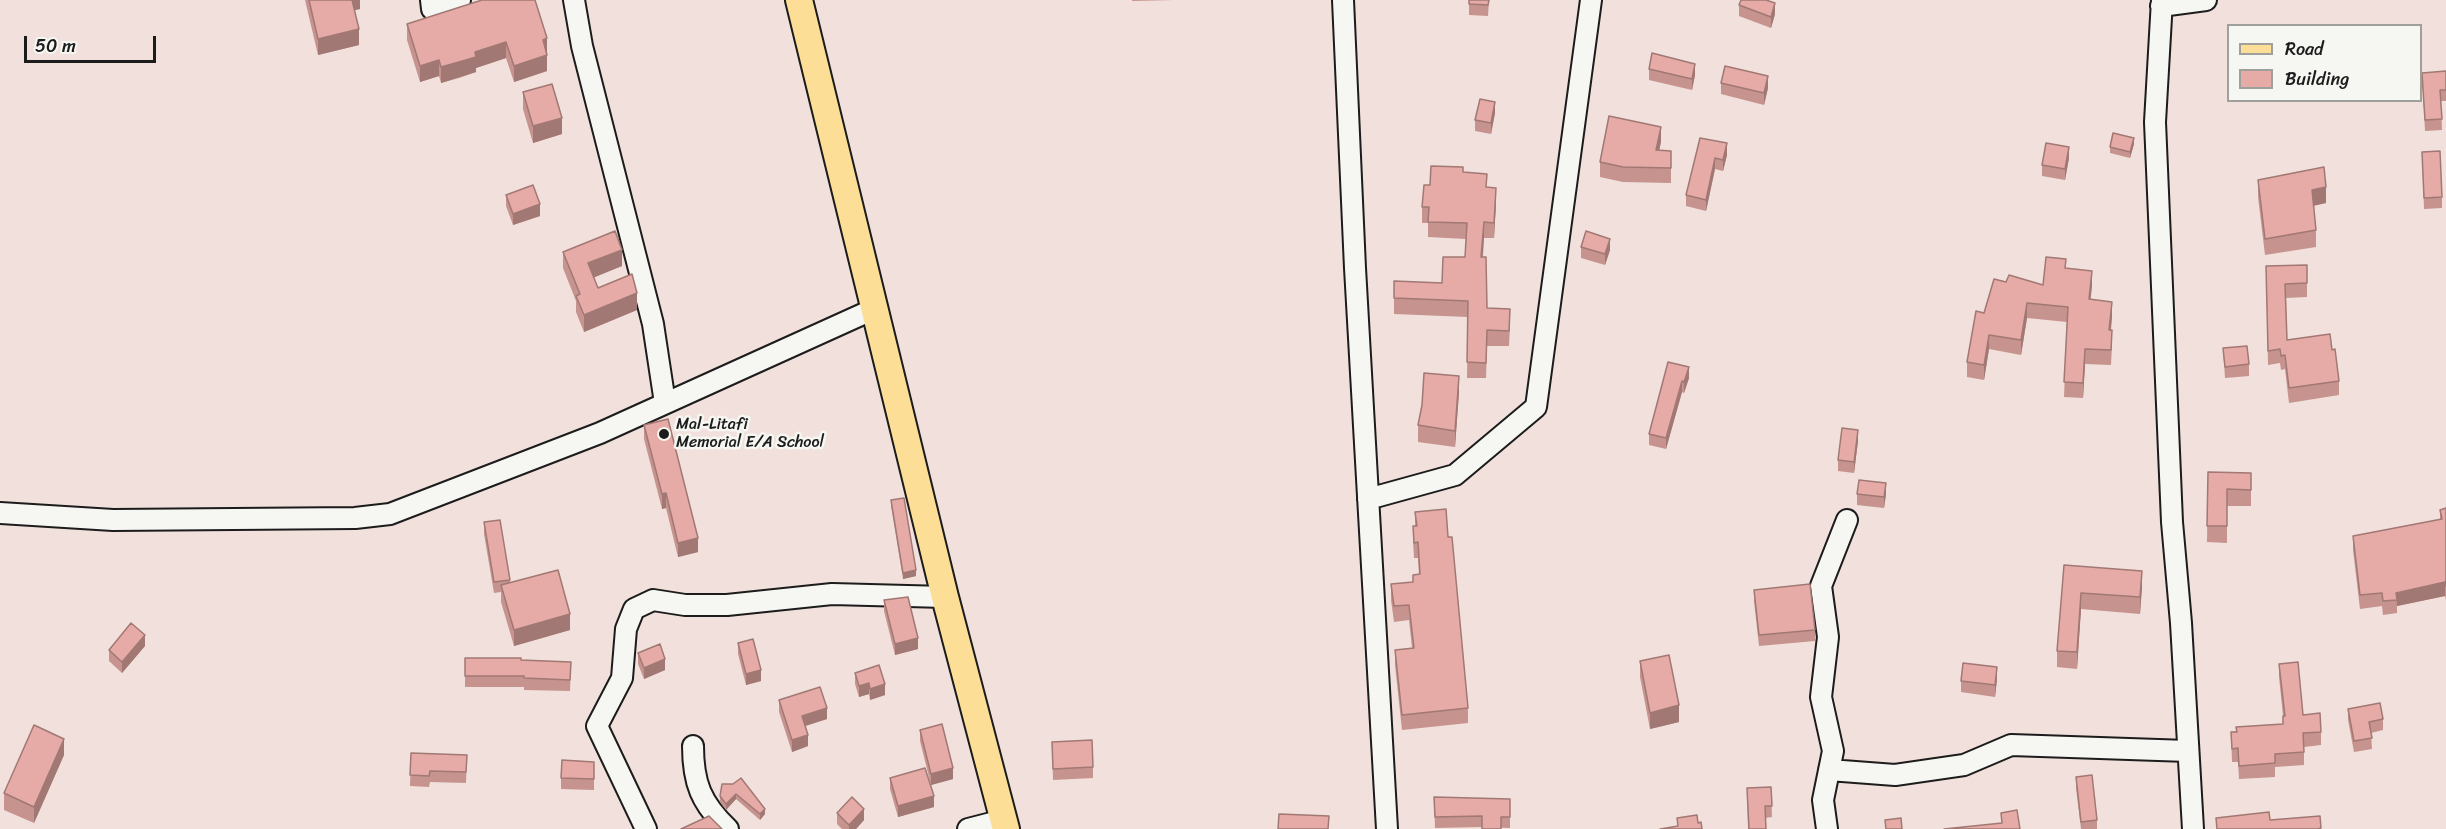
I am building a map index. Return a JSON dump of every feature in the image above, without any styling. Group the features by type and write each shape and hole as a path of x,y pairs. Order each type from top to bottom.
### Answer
{"main road":[{"path":"799,0 945,597 1004,824"}],"street":[{"path":"431,0 432,9 460,0"},
{"path":"574,0 585,57 653,324 665,403"},
{"path":"1343,0 1386,829"},
{"path":"1368,499 1455,475 1536,407 1591,0"},
{"path":"2193,829 2181,623 2172,522 2155,122 2161,3 2206,0"},
{"path":"0,513 113,520 355,518 390,514 600,433 874,309"},
{"path":"1827,829 1824,800 1833,750 1821,697 1828,637 1821,586 1847,520"},
{"path":"646,829 597,726 622,678 626,629 634,609 653,600 685,605 717,605 832,594 945,597"},
{"path":"1829,770 1895,775 1964,765 2012,745 2188,751"},
{"path":"693,746 693,769 700,792 711,813 728,829"},
{"path":"968,829 1004,824"}],"building":[{"path":"309,0 352,0 359,29 318,39"},
{"path":"482,0 535,0 547,38 543,40 547,55 514,66 506,42 475,52 476,57 459,62 441,67 439,60 420,66 407,24"},
{"path":"1469,0 1489,0 1488,5 1469,4"},
{"path":"1741,0 1766,0 1775,3 1771,17 1739,5"},
{"path":"1652,53 1695,64 1692,79 1649,69"},
{"path":"1725,66 1768,76 1764,93 1721,83"},
{"path":"2446,71 2446,90 2440,90 2442,119 2425,120 2422,73"},
{"path":"552,84 562,118 533,126 523,92"},
{"path":"1480,99 1495,102 1491,123 1475,120"},
{"path":"1609,116 1661,127 1656,150 1671,151 1671,168 1623,167 1600,162"},
{"path":"2113,133 2134,138 2130,152 2110,147"},
{"path":"1700,138 1727,143 1723,160 1715,158 1706,200 1686,195"},
{"path":"2046,143 2069,147 2065,169 2042,165"},
{"path":"2440,151 2442,197 2424,198 2422,152"},
{"path":"1431,166 1463,167 1463,172 1487,174 1486,187 1496,188 1494,223 1484,222 1481,257 1486,257 1487,308 1510,309 1509,331 1487,330 1486,363 1467,362 1468,301 1394,298 1394,281 1442,283 1443,257 1465,257 1467,223 1428,222 1429,207 1422,207 1424,185 1430,185"},
{"path":"2324,167 2326,187 2312,190 2316,230 2265,239 2258,180"},
{"path":"533,185 540,204 513,214 506,195"},
{"path":"615,231 622,250 588,263 598,288 632,274 637,293 584,315 576,296 580,294 563,252"},
{"path":"1586,231 1610,239 1605,254 1581,247"},
{"path":"2046,257 2066,259 2065,268 2092,271 2089,299 2112,302 2109,330 2112,330 2111,350 2085,349 2083,383 2064,382 2068,307 2027,303 2021,340 1989,335 1984,365 1967,362 1976,311 1984,313 1994,279 2006,282 2009,275 2043,285"},
{"path":"2307,265 2307,283 2285,284 2287,340 2330,334 2332,350 2335,349 2339,381 2289,388 2285,355 2281,356 2280,349 2268,351 2266,266"},
{"path":"2247,346 2249,364 2225,367 2223,348"},
{"path":"1668,362 1689,367 1684,382 1682,381 1666,438 1649,434"},
{"path":"1424,373 1459,376 1455,431 1418,425"},
{"path":"668,419 698,538 678,543 666,493 662,494 644,425"},
{"path":"1842,428 1858,430 1854,462 1838,460"},
{"path":"2208,472 2251,473 2251,490 2227,489 2227,526 2207,526"},
{"path":"1859,480 1886,483 1884,497 1857,494"},
{"path":"904,498 916,570 903,573 891,500"},
{"path":"2446,508 2446,586 2445,582 2396,593 2397,600 2383,601 2382,593 2360,595 2353,536 2442,519 2440,510"},
{"path":"1446,509 1448,537 1452,537 1468,708 1402,715 1395,650 1414,648 1409,605 1394,606 1391,584 1413,582 1413,575 1420,574 1418,542 1414,543 1413,526 1417,526 1415,512"},
{"path":"500,520 510,580 494,582 484,522"},
{"path":"2064,565 2142,571 2140,597 2081,593 2077,652 2057,651"},
{"path":"558,570 570,614 514,630 501,585"},
{"path":"1810,584 1815,630 1759,635 1754,590"},
{"path":"908,597 918,638 895,644 884,600"},
{"path":"131,623 145,635 122,662 109,650"},
{"path":"753,639 761,670 746,674 738,643"},
{"path":"660,644 665,659 644,668 638,653"},
{"path":"1669,655 1679,705 1650,713 1640,661"},
{"path":"465,658 521,658 521,660 571,662 570,680 524,678 524,676 465,676"},
{"path":"2298,662 2303,715 2320,713 2321,732 2303,733 2304,752 2275,754 2275,763 2239,766 2238,748 2232,749 2231,732 2237,732 2236,727 2283,724 2283,716 2285,716 2279,664"},
{"path":"1963,663 1997,667 1995,685 1961,681"},
{"path":"879,665 885,684 870,689 869,683 859,686 855,673"},
{"path":"820,687 827,708 802,716 808,735 792,740 779,700"},
{"path":"2380,703 2383,719 2369,722 2372,738 2354,741 2348,709"},
{"path":"942,724 953,768 931,774 920,730"},
{"path":"34,725 64,739 34,807 4,793"},
{"path":"1092,740 1093,767 1053,769 1052,742"},
{"path":"411,753 467,755 466,772 430,771 429,776 410,775"},
{"path":"562,760 594,762 594,779 561,778"},
{"path":"925,768 934,796 898,806 890,778"},
{"path":"2092,775 2097,820 2081,822 2076,777"},
{"path":"741,778 765,809 760,814 736,794 726,804 720,796 722,784 733,784"},
{"path":"1771,787 1772,806 1765,806 1766,829 1749,829 1747,788"},
{"path":"852,797 864,809 849,825 837,813"},
{"path":"1434,797 1510,799 1510,817 1501,817 1501,829 1482,829 1482,816 1435,817"},
{"path":"2017,810 2020,829 1944,829 2002,823 2001,813"},
{"path":"2269,812 2270,820 2320,816 2321,828 2217,829 2216,818"},
{"path":"1279,814 1329,816 1328,829 1278,829"},
{"path":"1697,815 1702,829 1660,829 1678,826 1677,818"},
{"path":"709,816 722,829 681,829"},
{"path":"1901,818 1902,829 1886,829 1885,820"}],"place":[{"name":"Mal-Litafi Memorial E/A School","path":"664,434"}]}
